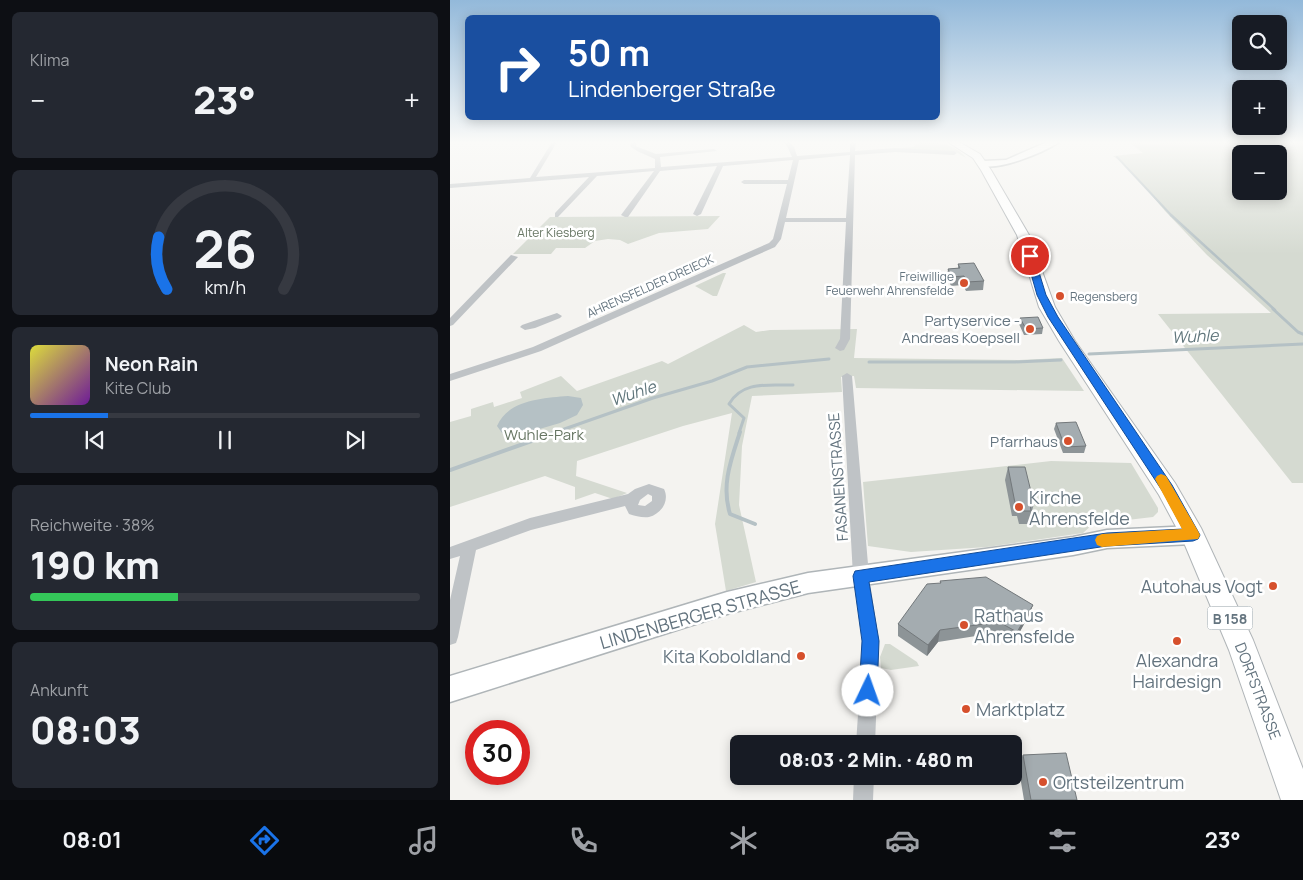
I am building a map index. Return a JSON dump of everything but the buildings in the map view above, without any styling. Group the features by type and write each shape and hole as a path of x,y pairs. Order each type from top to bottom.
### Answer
{"main road":[{"name":"DORFSTRASSE","path":"992,179 1023,235 1048,308 1067,341 1167,489 1193,535 1243,650 1298,800"}],"street":[{"path":"450,186 528,179"},
{"path":"558,215 590,179"},
{"path":"625,215 651,179"},
{"path":"697,214 714,179"},
{"path":"840,348 845,339 851,179"},
{"path":"744,182 791,182"},
{"name":"AHRENSFELDER DREIECK","path":"450,378 537,349 764,250 776,242 791,182"},
{"path":"782,220 849,220"},
{"path":"450,323 514,257"},
{"path":"525,327 557,316"},
{"name":"FASANENSTRASSE","path":"847,376 861,576 871,641 866,735"},
{"path":"450,554 530,524 632,499"},
{"name":"LINDENBERGER STRASSE","path":"450,689 727,603 808,584 1107,539 1193,535"},
{"path":"450,637 469,547"},
{"path":"862,800 863,785"}],"green space":[{"path":"1138,179 1232,179 1232,200 1287,200 1287,179 1303,179 1303,483 1292,483 1158,314 1271,313 1207,255"},
{"name":"Alter Kiesberg","path":"720,216 708,229 659,233 628,244 620,240 608,239 595,241 585,248 556,248 551,254 513,254 550,217"},
{"path":"726,273 717,296 713,296 695,286"},
{"name":"Wuhle-Park","path":"744,325 756,332 770,330 857,329 854,358 1019,360 1062,358 1084,391 856,388 854,376 841,377 842,392 752,396 742,446 739,505 756,582 726,591 715,524 732,413 683,426 577,461 576,476 627,493 613,499 595,493 575,500 575,487 545,476 450,507 450,422 471,416 471,409 493,402 494,407 522,398 520,392 561,376 577,391 662,361 668,364"},
{"path":"1051,461 1131,463 1158,508 1158,512 1153,517 1093,524 1083,533 987,547 911,552 868,546 863,482"},
{"path":"885,644 890,644 917,662 919,666 891,670 881,668 880,657"}],"shaded area":[{"path":"568,396 581,398 583,405 577,415 560,423 519,435 502,433 497,426 502,417 509,411 527,402"}],"waterway":[{"path":"1138,179 1171,215"},
{"path":"1171,215 1275,310"},
{"path":"1273,309 1298,332 1303,334"},
{"name":"Wuhle","path":"1089,354 1303,344"},
{"name":"Wuhle","path":"553,433 653,398 712,381 747,367 829,359"},
{"name":"Wuhle","path":"869,362 1015,362 1061,360"},
{"path":"739,433 744,418 729,404 735,396 742,391 757,386 793,385"},
{"name":"Wuhle","path":"450,470 557,432"},
{"path":"740,432 728,473 727,503 730,514 755,524"}],"slow traffic":[{"path":"1102,540 1193,535 1161,479"}],"place":[{"name":"Freiwillige Feuerwehr Ahrensfelde","path":"964,283"},
{"name":"Regensberg","path":"1060,296"},
{"name":"Partyservice - Andreas Koepsell","path":"1030,329"},
{"name":"Pfarrhaus","path":"1068,441"},
{"name":"Kirche Ahrensfelde","path":"1019,507"},
{"name":"Autohaus Vogt","path":"1273,586"},
{"name":"Rathaus Ahrensfelde","path":"964,625"},
{"name":"Alexandra Hairdesign","path":"1177,641"},
{"name":"Kita Koboldland","path":"801,656"},
{"name":"Marktplatz","path":"966,709"},
{"name":"Ortsteilzentrum","path":"1043,782"}],"route":[{"path":"868,691 871,641 861,576 1073,546 1107,539 1193,535 1146,456 1067,341 1042,295 1030,256"}]}
